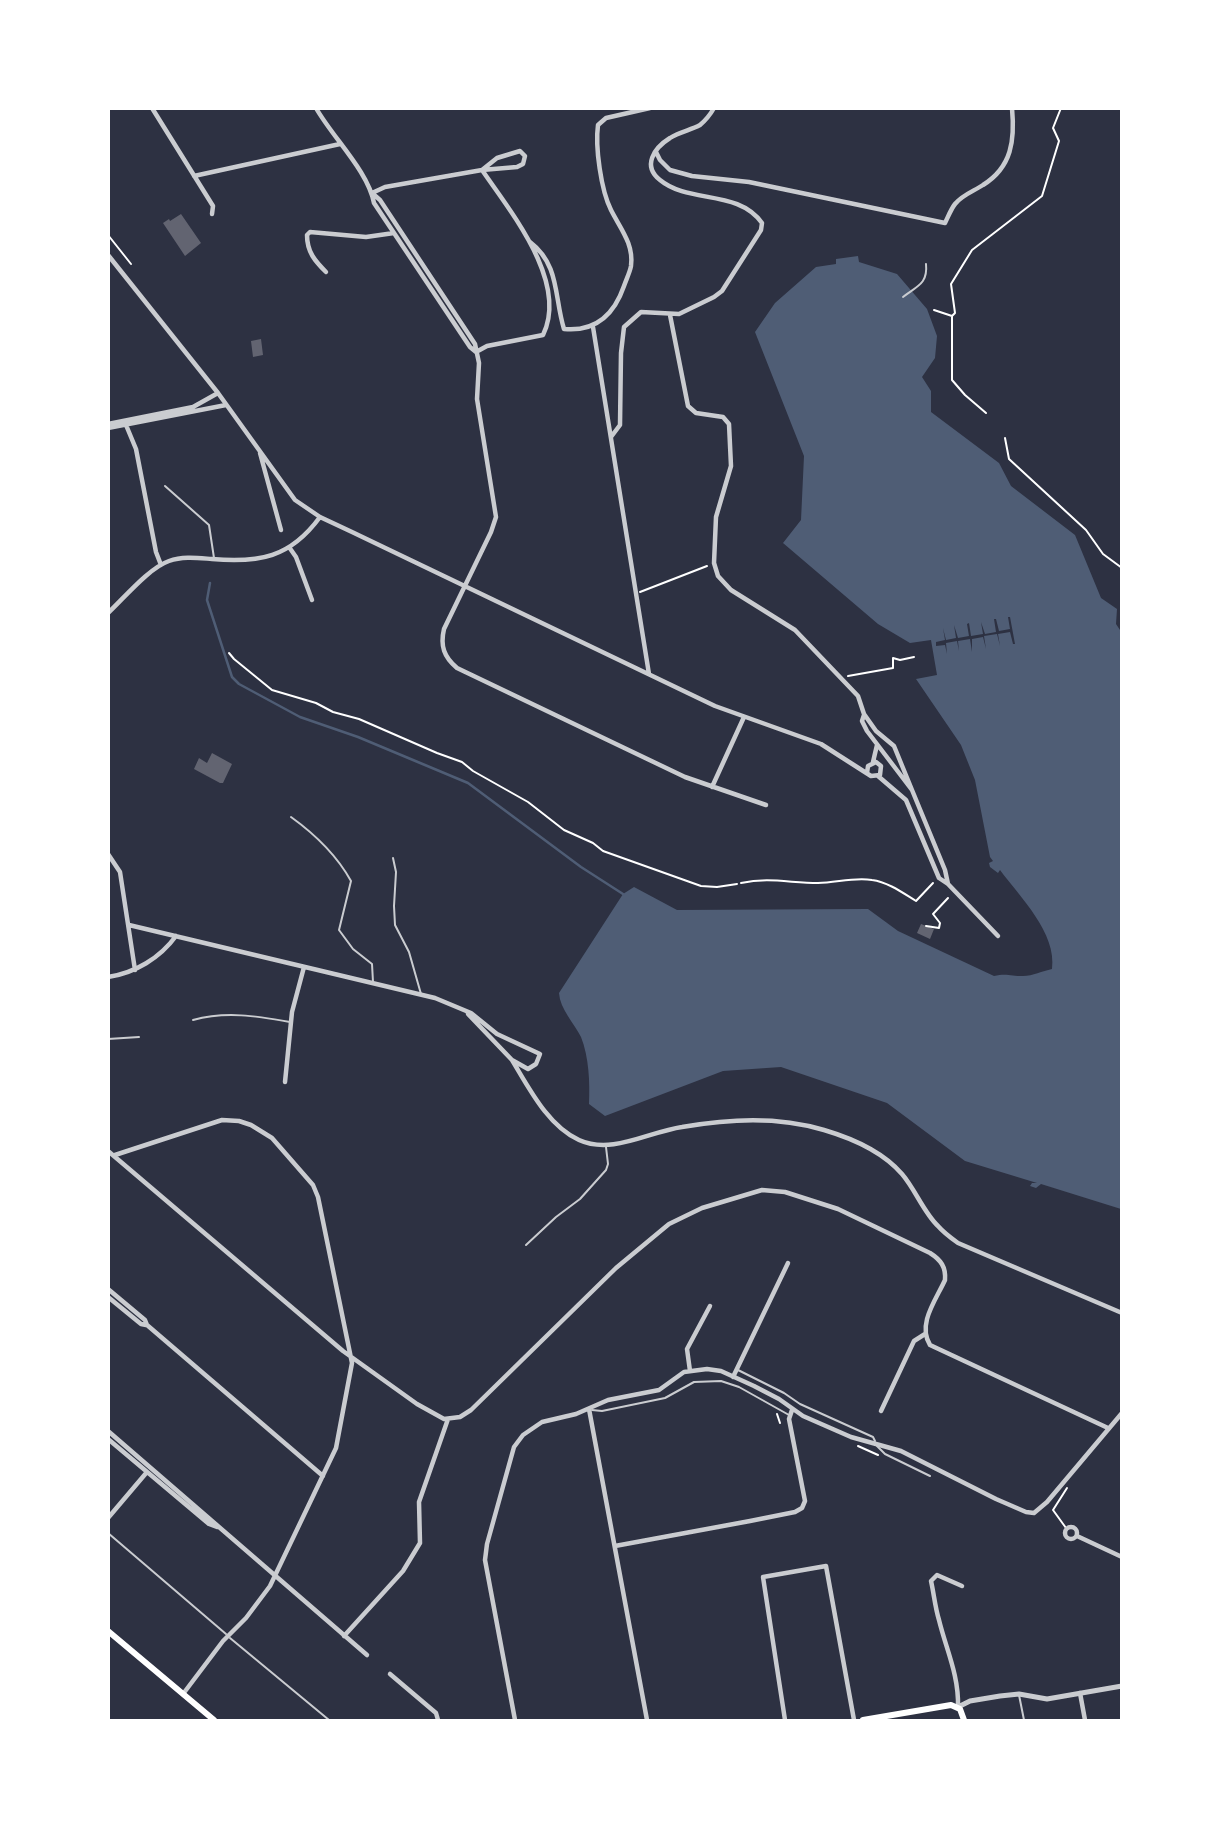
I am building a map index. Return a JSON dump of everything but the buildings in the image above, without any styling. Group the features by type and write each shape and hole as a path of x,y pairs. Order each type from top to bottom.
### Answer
{"main road":[{"path":"108,1631 214,1720"},
{"path":"863,1720 948,1705 958,1707 964,1720"}],"street":[{"path":"152,108 213,206 212,214"},
{"path":"316,108 475,344 480,363 477,400 496,517 444,629 441,640 448,661 457,668 673,771 766,806"},
{"path":"530,242 544,254 550,264 564,330 593,327 604,321 614,310 631,265 626,234 609,208 597,156 598,125 606,118 650,108"},
{"path":"611,438 620,425 624,327 641,313 679,314 722,291 756,237 761,223 757,217 731,201 666,185 657,178 649,164 668,139 698,126 714,108"},
{"path":"656,152 670,170 692,176 749,182 944,223 956,203 987,183 1006,165 1013,139 1012,108"},
{"path":"194,176 340,144"},
{"path":"372,193 385,187 520,166 525,161 525,156 520,151 504,155 482,170"},
{"path":"477,352 487,346 542,335 548,323 550,307 542,265 530,242 482,170"},
{"path":"372,193 374,203 470,347 477,352"},
{"path":"326,272 310,253 306,240 310,232 366,237 394,233"},
{"path":"108,255 218,393 300,505 715,706 821,744 871,776 878,776 906,800 938,879 948,884 998,936"},
{"path":"670,315 688,406 696,413 723,417 729,424 731,466 716,517 714,564 718,576 730,590 795,630 858,696 864,714 876,731 894,746 945,870 948,884"},
{"path":"593,327 649,674"},
{"path":"108,426 193,407 218,393"},
{"path":"108,426 126,425 226,405"},
{"path":"126,425 136,449 156,552 161,565"},
{"path":"260,451 281,530"},
{"path":"268,485 278,477"},
{"path":"108,613 161,565 178,558 262,559 289,547 320,517"},
{"path":"289,547 296,557 312,600"},
{"path":"864,714 862,721 883,755 884,766 878,776"},
{"path":"712,787 744,717"},
{"path":"867,772 868,766 873,762 877,745"},
{"path":"846,759 868,766"},
{"path":"873,762 895,770 912,790"},
{"path":"108,854 120,872 135,970"},
{"path":"129,925 435,998 467,1014 512,1060 550,1117 565,1132 587,1144 606,1147 678,1127 758,1119 824,1130 860,1144 887,1159 909,1184 936,1225 958,1243 1122,1313"},
{"path":"108,977 135,970 161,952 176,936"},
{"path":"285,1082 291,1022 304,967"},
{"path":"467,1014 471,1013 496,1034 540,1054 536,1064 528,1069 512,1060"},
{"path":"114,1156 222,1120 251,1125 272,1138 313,1185 318,1197 352,1363 336,1448 275,1576 254,1608 228,1636 183,1695"},
{"path":"108,1151 350,1355 417,1404 446,1419 464,1415 488,1395 616,1268 669,1224 702,1208 762,1190 785,1192 813,1200 937,1257 944,1269 945,1280 925,1325 925,1334 930,1345 1108,1428"},
{"path":"733,1377 788,1263"},
{"path":"108,1289 323,1476"},
{"path":"108,1297 141,1324 147,1325"},
{"path":"690,1370 687,1349 710,1306"},
{"path":"881,1411 914,1341 925,1334"},
{"path":"515,1720 487,1569 487,1544 514,1447 529,1430 542,1422 589,1409 608,1400 659,1390 690,1370 707,1369 771,1394 792,1410 851,1437 901,1451 996,1499 1034,1513 1122,1413"},
{"path":"589,1409 647,1720"},
{"path":"615,1546 802,1508 805,1501 790,1416 792,1410"},
{"path":"344,1636 403,1571 420,1543 419,1502 446,1419"},
{"path":"108,1431 212,1518 218,1527 367,1655"},
{"path":"108,1439 209,1524 218,1527"},
{"path":"108,1518 147,1472"},
{"path":"1074,1527 1076,1536 1067,1538 1066,1528 1074,1527"},
{"path":"1076,1536 1122,1556"},
{"path":"785,1720 762,1577 825,1566 854,1720"},
{"path":"962,1586 937,1575 931,1581 939,1620 953,1664 958,1707 970,1701 1019,1694 1047,1699 1122,1686"},
{"path":"390,1674 436,1713 438,1720"},
{"path":"1080,1693 1085,1720"}],"lane":[{"path":"903,297 924,282 926,264"},
{"path":"165,486 209,525 214,559"},
{"path":"291,817 329,849 351,881 339,930 353,949 372,964 373,983"},
{"path":"394,858 396,925 409,952 421,995"},
{"path":"193,1020 240,1014 291,1022"},
{"path":"108,1039 139,1037"},
{"path":"526,1245 580,1199 606,1170 606,1147"},
{"path":"737,1370 784,1393 800,1405 873,1437 878,1450 930,1476"},
{"path":"589,1409 602,1410 665,1398 694,1382 721,1381 739,1387 790,1416"},
{"path":"108,1533 329,1720"},
{"path":"1019,1694 1024,1720"}],"path":[{"path":"986,414 952,380 952,316 955,313 951,285 972,250 1042,196 1059,141 1053,128 1061,108"},
{"path":"108,234 131,264"},
{"path":"934,310 952,316"},
{"path":"1005,438 1009,459 1086,530 1102,554 1122,568"},
{"path":"636,594 714,564"},
{"path":"229,653 272,690 359,719 463,762 473,771 528,802 564,830 603,850 702,886 737,884"},
{"path":"841,679 893,668 893,658 900,660 914,657"},
{"path":"741,883 758,879 818,883 851,879 874,880 894,887 916,901 938,879"},
{"path":"926,926 939,928 940,923 933,914 948,898"},
{"path":"775,1411 780,1423"},
{"path":"856,1445 878,1455"},
{"path":"1064,1480 1066,1490 1054,1510 1066,1528"}],"water":[{"path":"858,256 859,262 897,274 927,309 937,336 935,358 922,377 931,391 931,412 999,463 1011,486 1075,535 1101,598 1117,609 1116,624 1122,633 1121,1209 1041,1184 1036,1188 1030,1186 1037,1183 965,1161 887,1103 781,1067 723,1071 605,1116 589,1104 584,1045 560,999 559,993 623,894 634,887 677,910 868,909 898,931 994,976 1027,976 1052,969 1049,942 1043,929 1000,870 998,873 990,867 989,863 993,861 975,780 961,745 916,679 937,675 931,640 910,643 878,624 783,543 801,520 804,456 755,332 775,303 816,267 836,264 836,259"}],"pier":[{"path":"1008,617 1015,644 1010,632 998,634 1000,646 997,634 984,636 986,649 983,637 972,639 972,652 970,639 958,641 959,651 957,641 946,643 947,654 945,645 936,646 936,642 945,640 943,628 946,640 956,638 954,625 958,638 969,636 969,623 971,636 983,634 981,622 985,634 996,632 994,619 999,631 1010,629"}],"waterway":[{"path":"210,583 207,600 232,677 239,684 300,717 358,737 468,783 581,867 623,894"}]}
